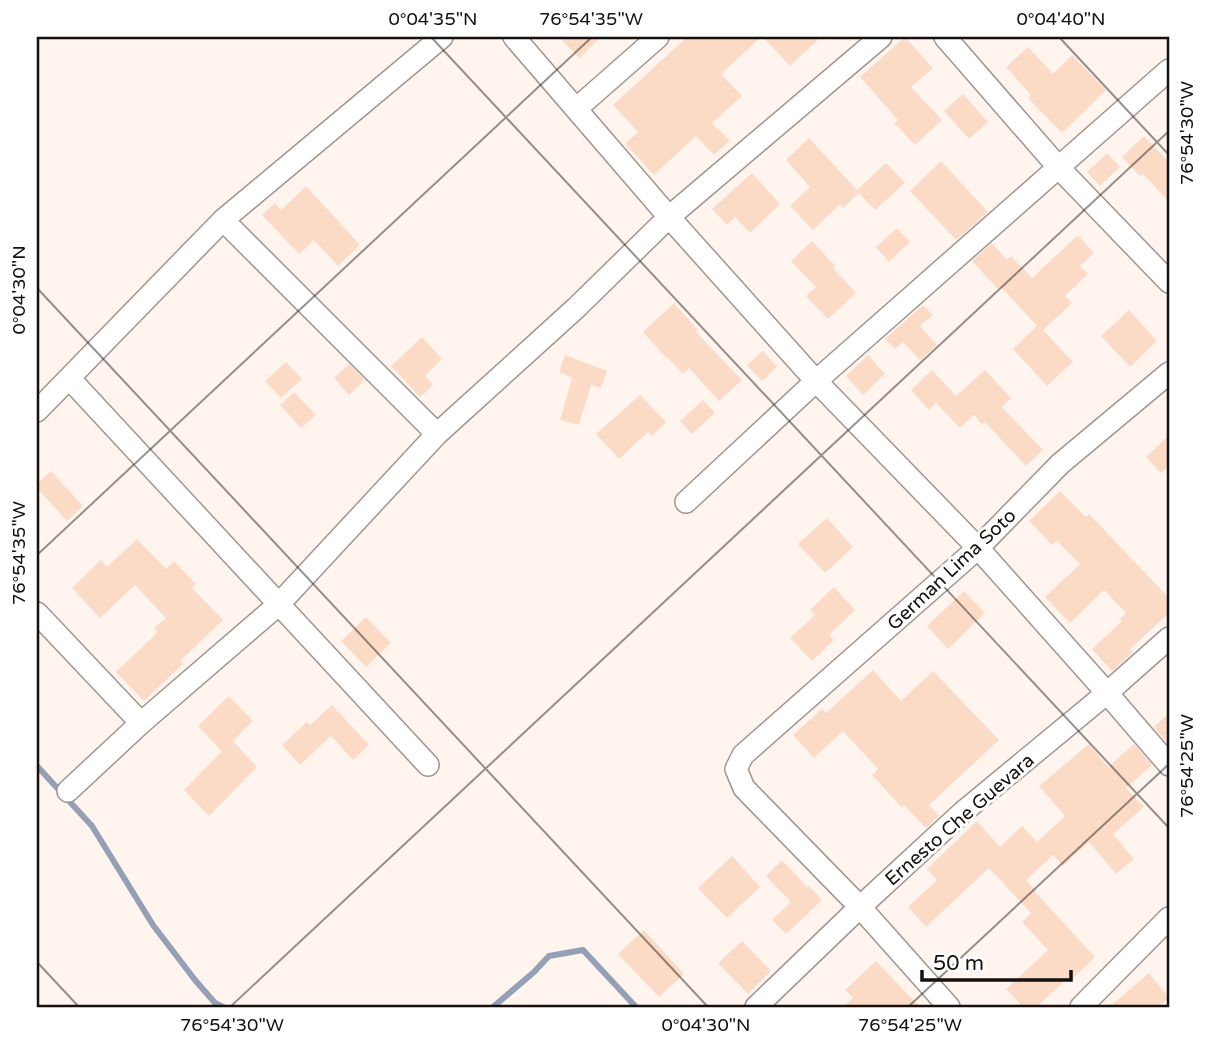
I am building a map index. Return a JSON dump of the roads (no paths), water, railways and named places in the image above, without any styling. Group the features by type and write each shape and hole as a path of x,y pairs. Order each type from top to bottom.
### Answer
{"street":[{"path":"37,411 223,220 442,37"},
{"path":"514,37 669,218 816,381 978,548 1169,765"},
{"path":"576,109 658,37"},
{"path":"68,791 141,723 278,605 437,434 576,308 669,218 881,37"},
{"path":"945,37 1059,168 1169,282"},
{"path":"686,502 816,381 1169,70"},
{"path":"223,220 437,434"},
{"name":"German Lima Soto","path":"860,906 744,788 736,769 743,755 978,548 1060,464 1169,373"},
{"path":"69,378 428,765"},
{"path":"37,613 141,723"},
{"name":"Ernesto Che Guevara","path":"756,1007 860,906 963,812 1169,638"},
{"path":"860,906 949,1007"},
{"path":"1081,1007 1169,918"}],"waterway":[{"path":"37,766 92,826 153,925 195,980 215,1003 223,1007"},
{"path":"493,1007 549,956 583,950 636,1007"}]}
